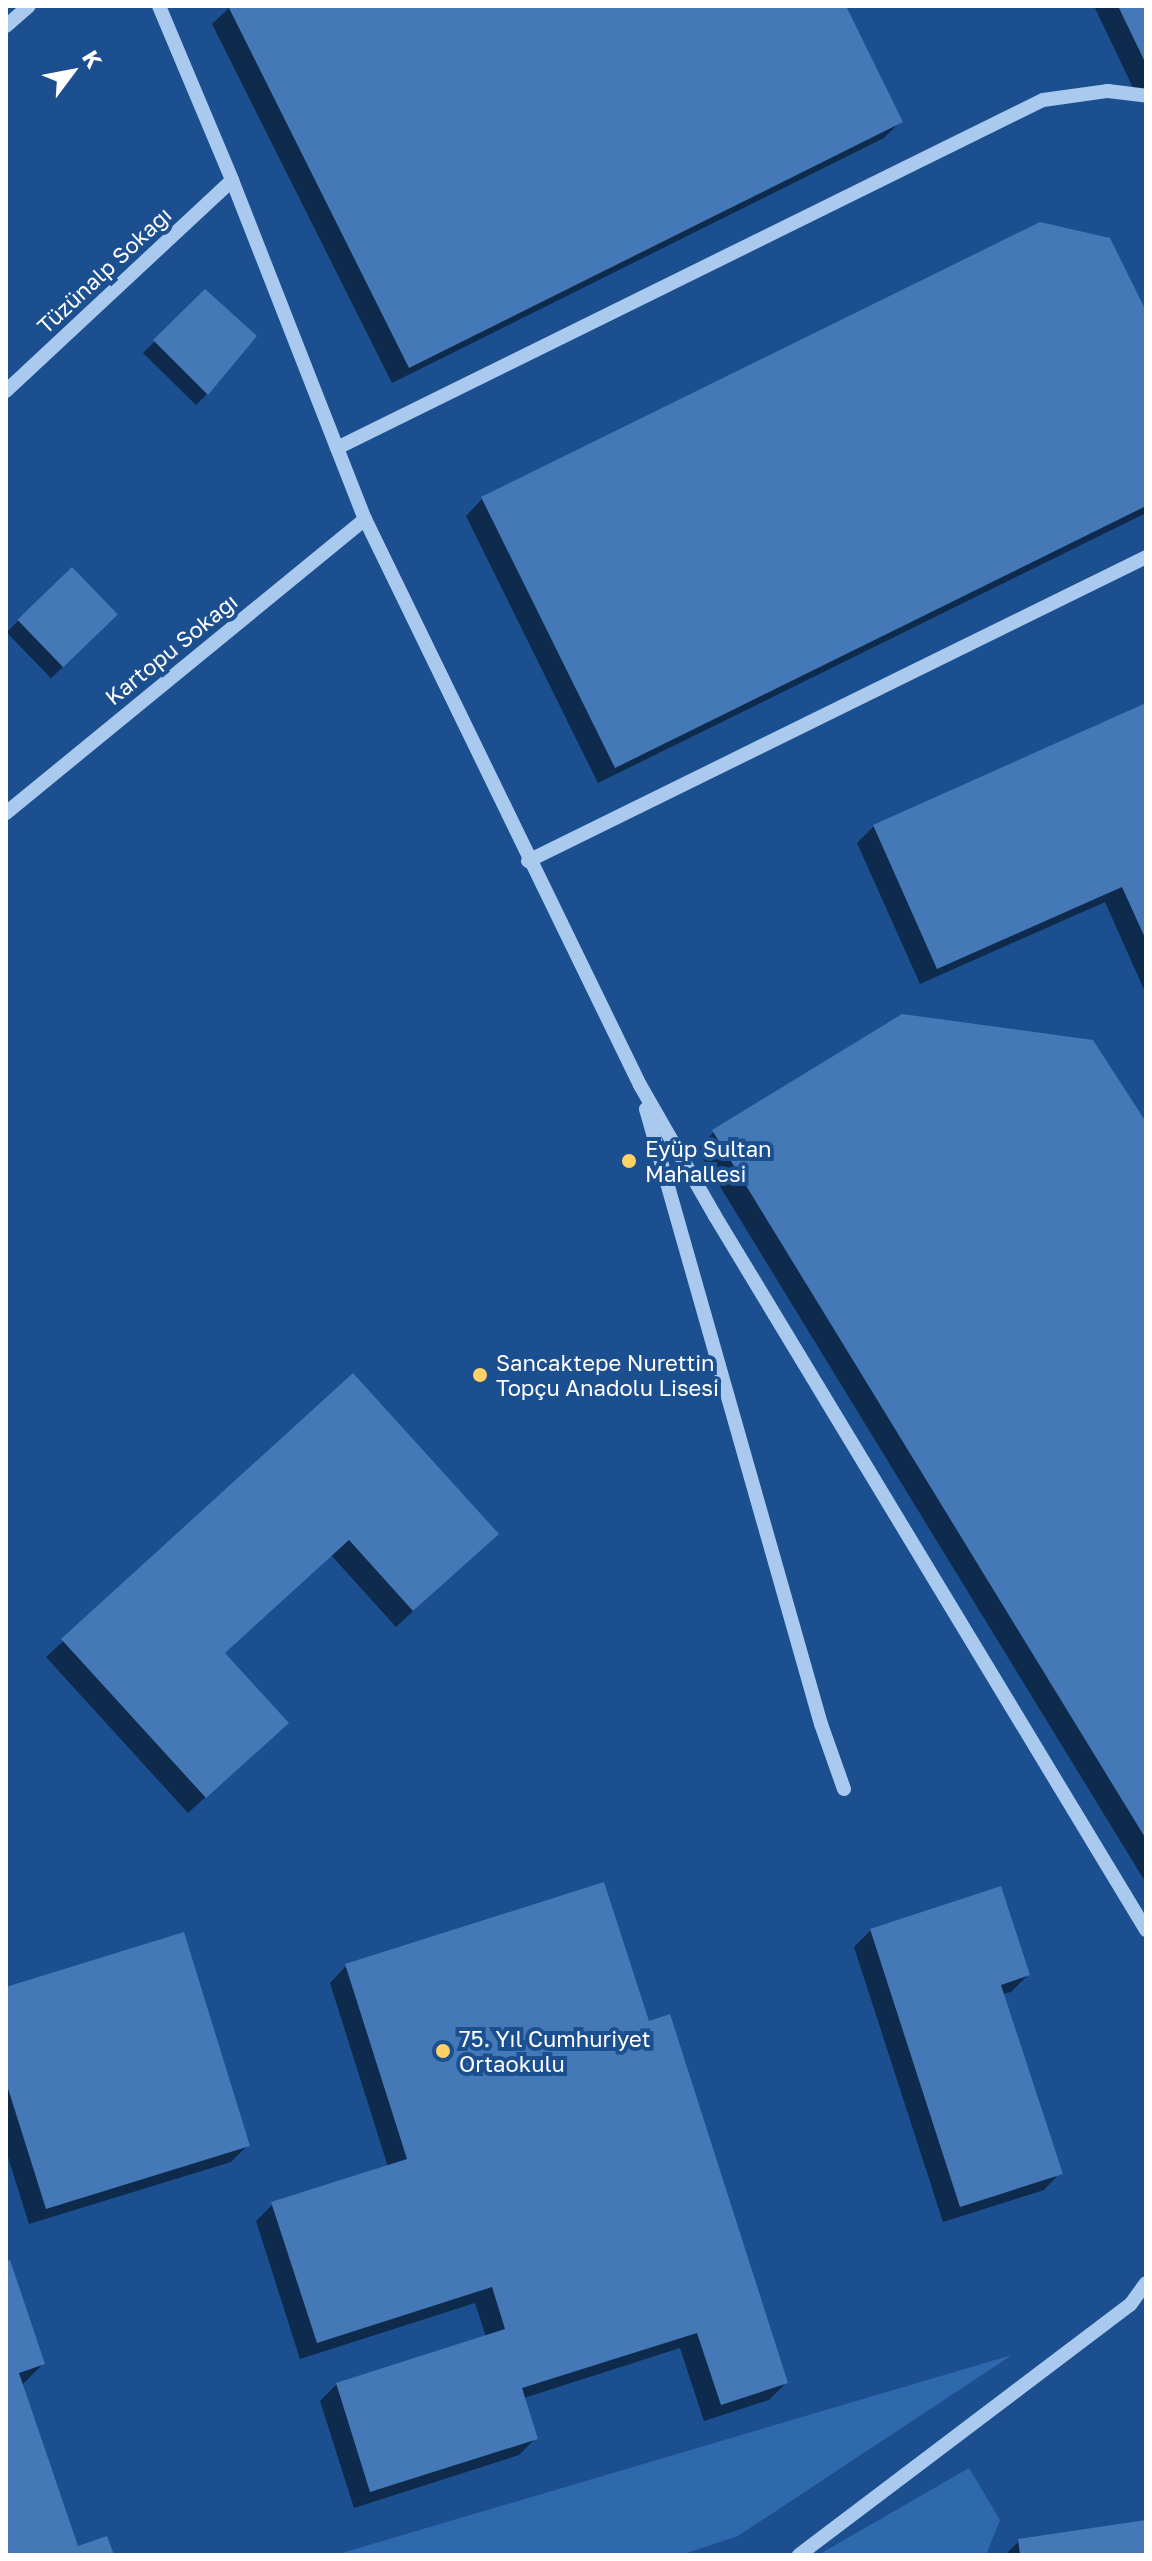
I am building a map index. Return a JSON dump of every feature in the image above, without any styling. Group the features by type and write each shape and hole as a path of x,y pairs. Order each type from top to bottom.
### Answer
{"street":[{"path":"6,26 29,6"},
{"path":"159,6 232,180 365,519 528,861 640,1085 715,1216 1146,1930"},
{"path":"337,448 1043,100 1108,91 1146,96"},
{"name":"Tüzünalp Sokağı","path":"6,391 232,180"},
{"name":"Kartopu Sokağı","path":"6,813 365,519"},
{"path":"528,861 1146,557"},
{"path":"6,791 21,800"},
{"path":"640,1085 821,1724 844,1789"},
{"path":"799,2555 1130,2305 1146,2283"}],"shaded area":[{"path":"1012,2355 738,2536 681,2555 335,2555"},
{"path":"969,2468 1000,2520 986,2555 818,2555"}],"building":[{"path":"228,6 846,6 903,122 409,368"},
{"path":"1118,6 1146,6 1146,64"},
{"path":"1040,222 1110,238 1146,311 1146,506 615,768 481,497"},
{"path":"205,289 257,336 208,395 153,340"},
{"path":"72,567 118,614 63,667 17,620"},
{"path":"1146,703 1146,940 1122,887 937,969 873,825"},
{"path":"902,1014 1093,1040 1146,1122 1146,1839 712,1130"},
{"path":"353,1373 499,1534 413,1611 349,1540 225,1653 289,1723 206,1798 61,1639"},
{"path":"604,1882 649,2021 670,2014 788,2383 721,2405 697,2333 522,2388 538,2439 370,2492 336,2383 505,2329 492,2287 317,2343 271,2202 407,2159 345,1964"},
{"path":"1001,1886 1030,1975 1001,1985 1063,2174 960,2207 870,1929"},
{"path":"184,1932 250,2146 46,2209 6,2082 6,1987"},
{"path":"10,2260 45,2364 19,2373 78,2546 107,2536 114,2555 6,2555 6,2262"},
{"path":"1146,2520 1146,2555 1020,2555 1018,2539"}],"place":[{"name":"Eyüp Sultan Mahallesi","path":"629,1161"},
{"name":"Sancaktepe Nurettin Topçu Anadolu Lisesi","path":"480,1375"},
{"name":"75. Yıl Cumhuriyet Ortaokulu","path":"443,2051"}]}
